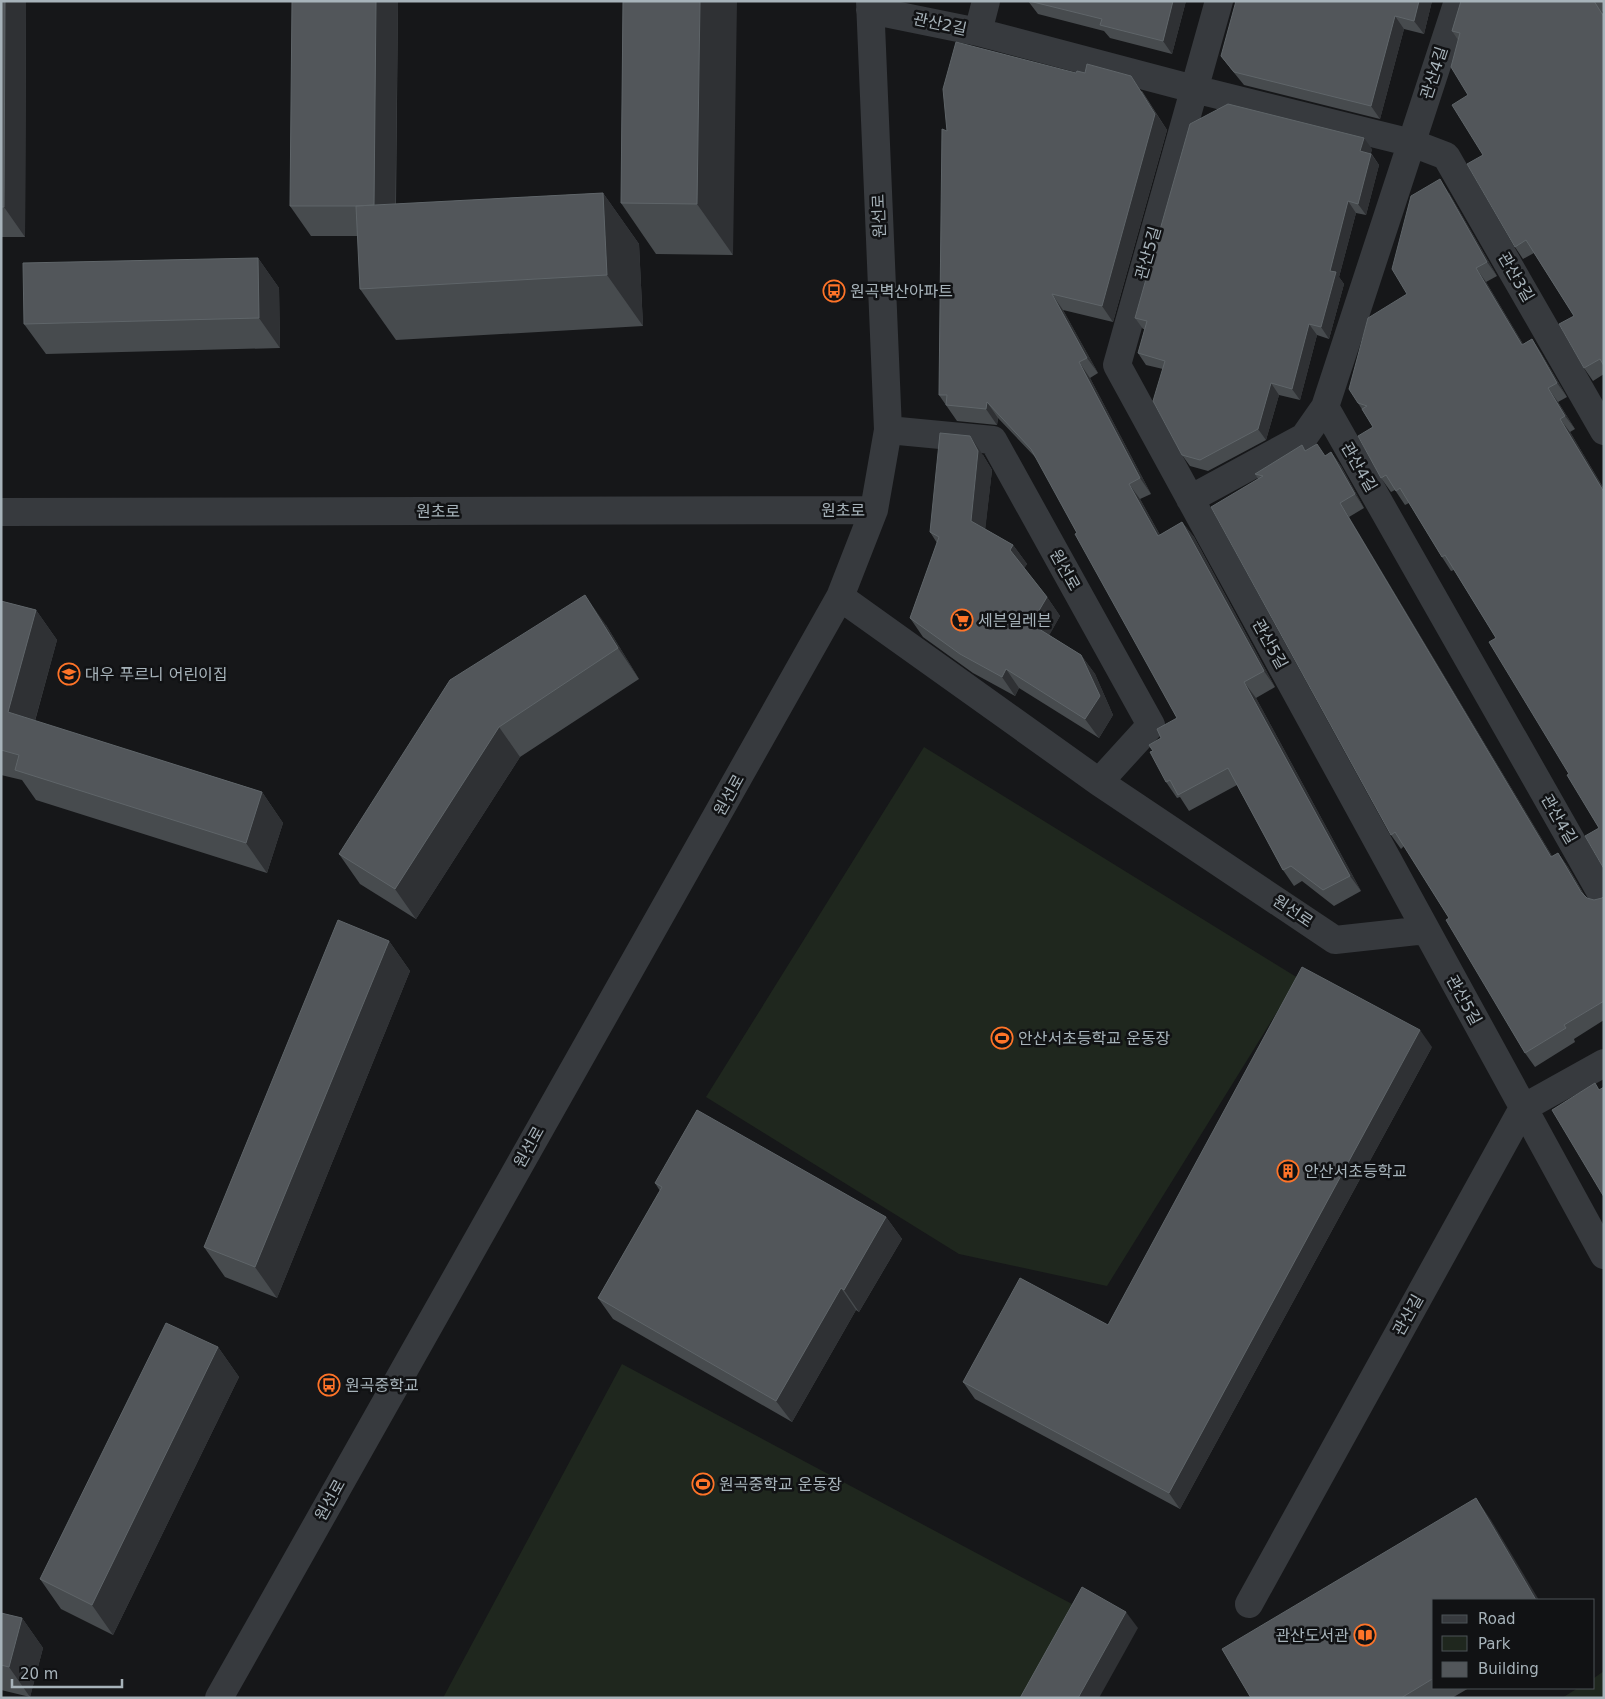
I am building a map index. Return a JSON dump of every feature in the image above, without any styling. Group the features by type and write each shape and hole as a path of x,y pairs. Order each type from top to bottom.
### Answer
{"street":[{"name":"관산2길","path":"870,5 978,32 986,1"},
{"name":"관산5길","path":"1218,1 1117,365 1604,1255"},
{"name":"관산4길","path":"1458,1 1325,408 1604,898"},
{"name":"원선로","path":"219,1698 840,597 874,510 888,430 870,5"},
{"name":"관산3길","path":"978,32 1194,89 1412,143 1446,156 1604,431"},
{"path":"1190,499 1304,437 1325,408"},
{"name":"원선로","path":"888,430 993,440 1151,725 1099,782"},
{"name":"원초로","path":"1,512 874,510"},
{"name":"원선로","path":"840,597 1099,782 1335,940 1426,930"},
{"path":"1523,1108 1604,1063"},
{"name":"관산길","path":"1249,1604 1523,1108"}],"green space":[{"name":"안산서초등학교 운동장","path":"924,747 1298,978 1107,1286 959,1254 706,1097"},
{"name":"원곡중학교 운동장","path":"622,1364 1072,1604 1022,1698 443,1698"},
{"path":"1604,1671 1604,1698 1562,1698 1576,1689 1595,1689 1595,1677"}],"building":[{"path":"1,1 5,1 4,207 1,207"},
{"path":"292,1 376,1 374,205 290,206"},
{"path":"623,1 700,1 697,204 621,203"},
{"path":"1029,1 1173,1 1163,41 1100,25 1102,19"},
{"path":"1236,1 1419,1 1414,21 1395,16 1371,106 1234,72 1221,56"},
{"path":"1461,1 1594,1 1604,17 1604,366 1600,359 1584,368 1559,324 1574,316 1526,240 1515,247 1467,164 1483,155 1452,105 1468,95 1451,67 1460,33 1452,31"},
{"path":"956,42 1076,73 1077,71 1085,73 1087,64 1131,76 1155,114 1102,306 1052,294 1087,358 1079,362 1140,478 1129,484 1158,536 1182,522 1264,671 1244,682 1350,876 1323,890 1291,866 1283,870 1228,768 1178,795 1170,780 1166,782 1150,752 1153,751 1149,745 1161,738 1157,729 1177,718 1075,534 1077,533 1031,449 987,402 986,409 946,405 947,395 939,395 942,129 947,131 943,89"},
{"path":"1228,104 1364,138 1360,151 1371,154 1358,204 1348,201 1330,271 1336,272 1321,327 1309,324 1292,389 1271,383 1258,429 1200,460 1182,455 1153,401 1165,361 1138,353 1147,321 1135,318 1190,124"},
{"path":"1440,179 1487,262 1476,268 1522,345 1532,339 1557,383 1548,388 1565,416 1560,419 1604,492 1604,869 1585,836 1599,828 1567,775 1569,774 1489,642 1496,638 1445,555 1442,557 1400,488 1396,491 1386,475 1381,478 1358,436 1373,427 1362,409 1367,406 1358,403 1349,389 1368,318 1407,294 1392,269 1411,196"},
{"path":"603,193 607,275 360,289 356,206"},
{"path":"258,258 259,318 24,324 23,263"},
{"path":"940,433 970,436 978,451 971,521 1013,545 1010,550 1047,597 1031,624 1081,655 1100,696 1085,719 1006,669 1002,677 960,654 910,618 939,537 930,532"},
{"path":"1317,444 1325,456 1331,452 1355,494 1340,503 1551,857 1558,853 1581,892 1587,898 1594,900 1604,896 1604,1001 1564,1025 1566,1028 1525,1053 1446,920 1449,918 1395,832 1391,835 1211,507 1263,476 1255,474 1302,445 1305,451"},
{"path":"585,595 618,648 499,727 395,889 339,854 450,680"},
{"path":"1,601 36,610 8,712 262,792 246,843 15,770 19,755 1,750"},
{"path":"338,920 389,941 255,1267 204,1247"},
{"name":"안산서초등학교","path":"1302,967 1420,1030 1169,1493 963,1382 1020,1278 1108,1325"},
{"path":"1595,1083 1599,1090 1604,1087 1604,1197 1552,1110"},
{"path":"697,1110 886,1217 844,1290 841,1288 776,1401 598,1298 662,1187 655,1183"},
{"path":"166,1323 218,1347 92,1605 40,1579"},
{"name":"관산도서관","path":"1476,1498 1535,1599 1432,1599 1432,1679 1401,1698 1251,1698 1222,1649"},
{"path":"1082,1587 1126,1612 1078,1698 1020,1698"},
{"path":"1,1613 22,1618 9,1667 1,1665"}],"place":[{"name":"원곡벽산아파트","path":"834,291"},
{"name":"세븐일레븐","path":"962,620"},
{"name":"대우 푸르니 어린이집","path":"69,674"},
{"name":"안산서초등학교 운동장","path":"1002,1038"},
{"name":"안산서초등학교","path":"1288,1171"},
{"name":"원곡중학교","path":"329,1385"},
{"name":"원곡중학교 운동장","path":"703,1484"},
{"name":"관산도서관","path":"1365,1635"}]}
